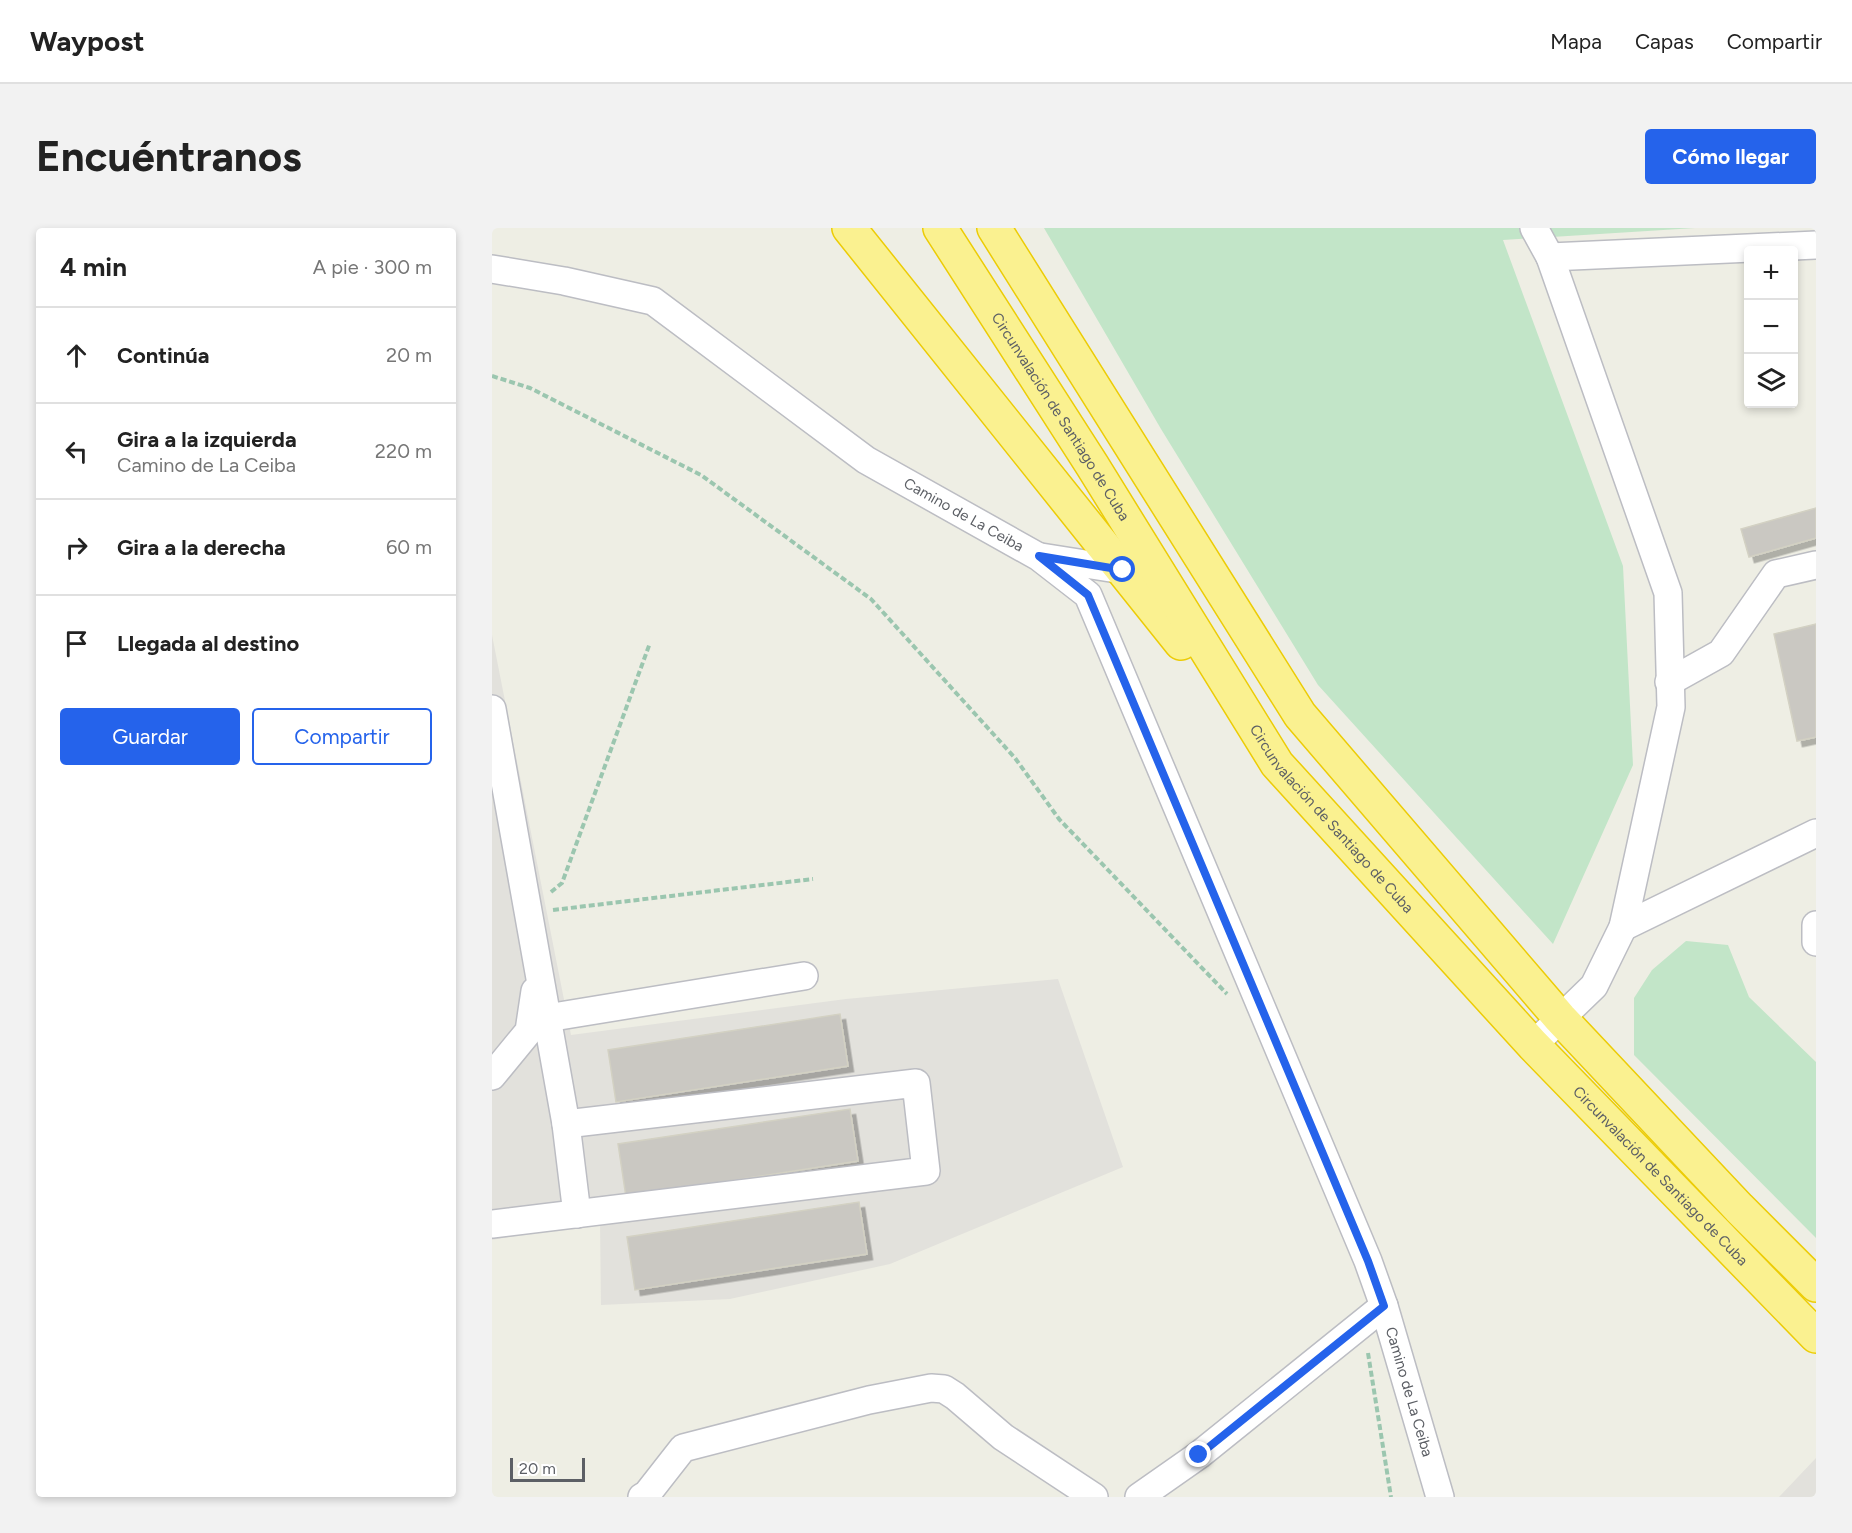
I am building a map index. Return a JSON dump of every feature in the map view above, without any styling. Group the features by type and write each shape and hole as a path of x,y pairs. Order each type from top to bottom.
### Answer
{"highway":[{"path":"849,228 1277,764"},
{"name":"Circunvalación de Santiago de Cuba","path":"940,228 1092,465 1277,764 1533,1045 1816,1336"},
{"path":"994,228 1300,715 1560,1018 1738,1208 1816,1285"}],"street":[{"path":"1533,1045 1594,986 1623,927 1671,707 1668,593 1550,257 1534,228"},
{"path":"1550,257 1816,245"},
{"name":"Camino de La Ceiba","path":"492,269 564,281 653,301 866,460 1039,556 1088,595 1368,1261 1373,1314 1440,1497"},
{"path":"1039,556 1123,570"},
{"path":"1669,682 1721,653 1776,574 1816,565"},
{"path":"493,716 566,1124 577,1214"},
{"path":"1623,927 1816,833"},
{"path":"1816,925 1816,942"},
{"path":"492,1076 529,1031 538,966"},
{"path":"547,1018 804,976"},
{"path":"492,1224 926,1171 916,1083 566,1124"},
{"path":"1139,1497 1199,1455 1373,1314"},
{"path":"645,1496 683,1448 869,1400 932,1388 944,1389 955,1396 1003,1437 1094,1497"}],"path":[{"path":"492,376 530,388 701,476 871,599 1015,758 1059,819 1228,996"},
{"path":"528,913 562,883 650,643"},
{"path":"528,913 813,879"},
{"path":"1373,1314 1391,1497"}],"shaded area":[{"path":"492,635 571,1035 846,999 1058,979 1123,1167 890,1264 730,1299 601,1305 600,1221 492,1240"},
{"path":"1816,1458 1816,1497 1779,1497"}],"green space":[{"path":"1044,228 1695,228 1503,240 1623,566 1633,765 1553,944 1318,685 1161,429"},
{"path":"1686,941 1728,945 1749,997 1816,1062 1816,1238 1634,1055 1634,998 1652,970"}],"building":[{"path":"1816,508 1816,538 1749,557 1741,529"},
{"path":"1816,624 1816,737 1797,741 1774,634"},
{"path":"840,1014 848,1066 616,1102 608,1050"},
{"path":"850,1109 858,1161 626,1197 618,1144"},
{"path":"859,1202 867,1254 635,1290 627,1237"}],"route":[{"path":"1123,570 1039,556 1088,595 1368,1261 1384,1306 1199,1455"}]}
